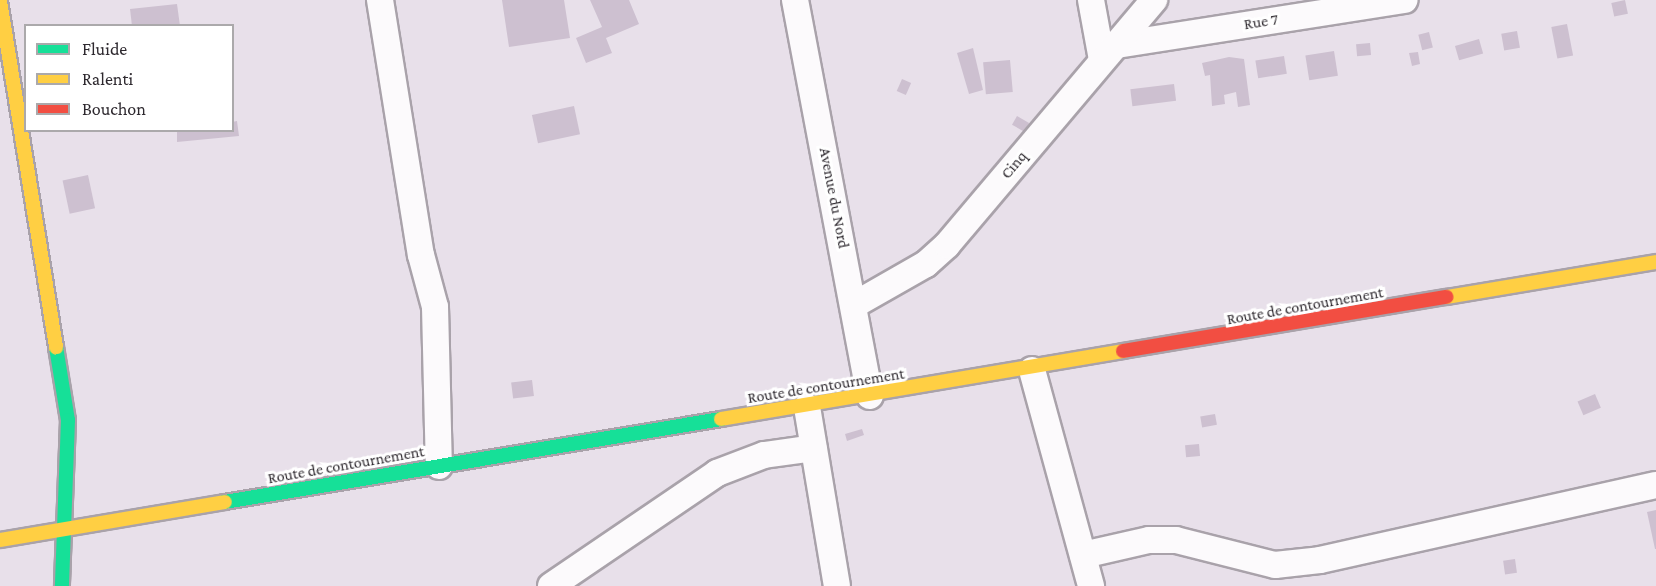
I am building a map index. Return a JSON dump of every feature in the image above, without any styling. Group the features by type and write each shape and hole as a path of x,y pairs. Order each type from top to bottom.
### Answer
{"street":[{"path":"380,0 421,255 435,307 439,466"},
{"name":"Avenue du Nord","path":"795,0 870,396"},
{"path":"1091,0 1110,52"},
{"name":"Cinq","path":"854,305 926,264 947,245 1154,0"},
{"name":"Rue 7","path":"1110,52 1404,0"},
{"path":"0,1 68,420 62,586"},
{"name":"Route de contournement","path":"0,540 1032,370 1656,262"},
{"path":"1032,370 1091,586"},
{"path":"807,407 837,586"},
{"path":"551,586 717,473 764,455 814,448"},
{"path":"1083,555 1149,540 1176,540 1275,565 1320,560 1656,485"}],"building":[{"path":"502,0 564,0 570,38 509,47"},
{"path":"590,0 629,0 639,24 606,38 612,53 586,63 576,38 602,27"},
{"path":"1625,0 1628,14 1614,17 1611,3"},
{"path":"177,4 180,24 132,24 130,9"},
{"path":"1567,24 1573,55 1557,58 1551,27"},
{"path":"1517,31 1520,48 1504,51 1501,34"},
{"path":"1429,32 1433,48 1422,50 1418,35"},
{"path":"1479,39 1483,53 1459,60 1455,46"},
{"path":"1370,43 1371,55 1357,56 1356,44"},
{"path":"973,48 983,90 969,94 957,53"},
{"path":"1334,51 1338,76 1309,80 1305,56"},
{"path":"1418,52 1420,64 1412,66 1409,53"},
{"path":"1284,56 1287,74 1258,78 1255,61"},
{"path":"1229,57 1244,59 1250,105 1238,107 1236,92 1224,95 1225,104 1212,106 1210,75 1205,76 1202,63"},
{"path":"1010,60 1013,92 986,94 983,62"},
{"path":"902,79 911,83 906,95 897,91"},
{"path":"1174,84 1176,101 1132,106 1130,89"},
{"path":"574,106 580,134 538,143 532,115"},
{"path":"1017,116 1029,123 1024,132 1012,125"},
{"path":"237,121 239,136 177,142 177,132 234,132 234,122"},
{"path":"88,175 95,208 70,214 63,180"},
{"path":"532,380 534,396 513,398 511,383"},
{"path":"1595,394 1601,408 1583,415 1578,401"},
{"path":"1215,414 1217,425 1202,427 1200,417"},
{"path":"862,429 864,435 847,441 845,434"},
{"path":"1199,444 1200,456 1186,457 1185,445"},
{"path":"1656,510 1656,549 1655,549 1647,512"},
{"path":"1515,559 1517,573 1505,575 1503,561"}],"traffic: fast":[{"path":"56,347 68,420 62,586"},
{"path":"225,502 721,419"}],"traffic: slow":[{"path":"0,1 56,347"},
{"path":"1447,297 1656,262"},
{"path":"721,419 1123,351"},
{"path":"0,540 225,502"}],"traffic: jam":[{"path":"1123,351 1447,297"}]}
